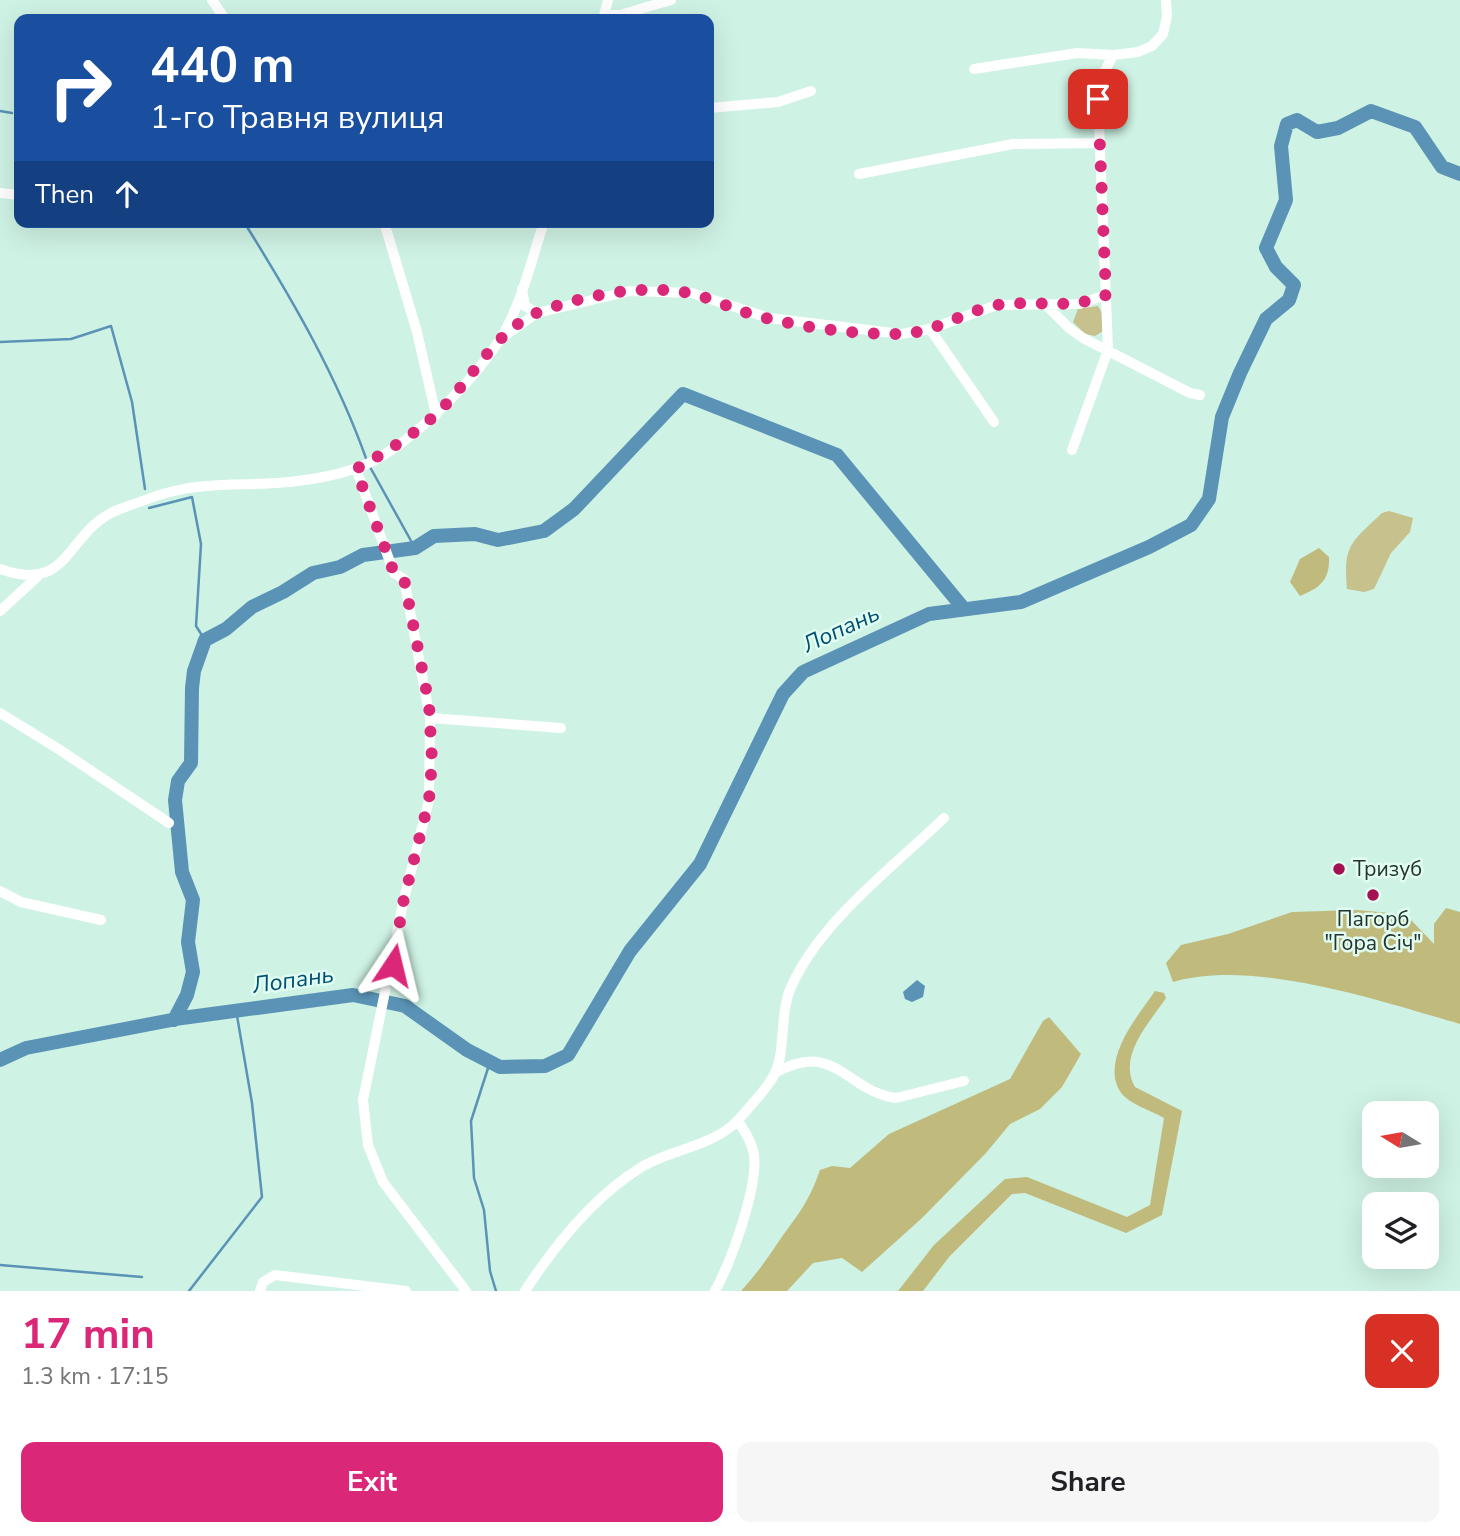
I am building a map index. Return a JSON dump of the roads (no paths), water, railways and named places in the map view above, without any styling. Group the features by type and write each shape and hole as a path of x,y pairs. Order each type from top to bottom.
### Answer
{"street":[{"path":"623,14 671,0"},
{"path":"974,69 1077,53 1113,55 1139,52 1152,46 1163,34 1167,16 1166,0"},
{"path":"1072,450 1108,350 1098,99 1103,75 1113,55"},
{"path":"714,108 778,102 811,91"},
{"path":"859,174 1013,145 1100,143"},
{"path":"386,228 414,320 436,415"},
{"path":"0,611 37,577 60,566 92,524 106,514 173,491 298,481 356,469 401,443 436,415 466,384 500,339 522,287 542,228"},
{"path":"522,287 525,306 537,313"},
{"path":"500,339 537,313 608,294 663,290 692,293 769,318 820,327 901,334 930,329 997,305 1079,304 1106,295"},
{"path":"1046,305 1069,328 1190,393 1200,395"},
{"path":"930,329 994,422"},
{"path":"356,469 394,573 404,579 430,718 429,800 403,903 393,965 363,1100 368,1145 383,1182 465,1291"},
{"path":"0,569 37,577"},
{"path":"0,713 169,823"},
{"path":"430,718 561,728"},
{"path":"775,1073 781,1025 790,988 816,941 944,818"},
{"path":"0,891 22,902 102,920"},
{"path":"525,1291 562,1237 625,1179 641,1167 712,1138 738,1121 775,1073 796,1062 812,1060 842,1071 885,1096 896,1098 964,1081"},
{"path":"715,1291 731,1263 754,1167 752,1146 738,1121"},
{"path":"260,1291 263,1282 275,1276 406,1291"}],"water":[{"path":"917,980 925,986 923,997 912,1002 905,999 903,992"}],"waterway":[{"path":"0,111 12,113"},
{"name":"Лопань","path":"0,1060 26,1048 182,1018 353,995 405,1006 467,1050 500,1067 545,1066 568,1055 630,951 700,864 783,694 803,672 929,614 1021,602 1149,547 1191,525 1209,499 1222,417 1240,373 1266,319 1289,300 1294,285 1276,267 1266,248 1286,200 1281,146 1287,124 1297,120 1317,132 1338,128 1371,111 1415,127 1442,167 1460,174"},
{"path":"248,228 328,368 367,461"},
{"path":"0,342 71,339 111,326 132,402 145,489"},
{"path":"174,1020 187,995 193,972 188,942 193,900 182,872 175,800 178,781 191,763 194,671 205,640 226,629 252,607 313,573 340,567 363,555 415,548 434,536 475,534 498,540 544,531 574,509 683,394 837,455 964,609"},
{"path":"370,467 415,548"},
{"path":"149,508 192,497 201,544 196,626 205,640"},
{"path":"189,1291 262,1197 252,1103 236,1010"},
{"path":"490,1062 471,1121 474,1178 484,1210 490,1271 496,1291"},
{"path":"0,1265 142,1277"}],"place":[{"name":"Тризуб","path":"1339,869"},
{"name":"Пагорб \"Гора Січ\"","path":"1373,895"}]}
